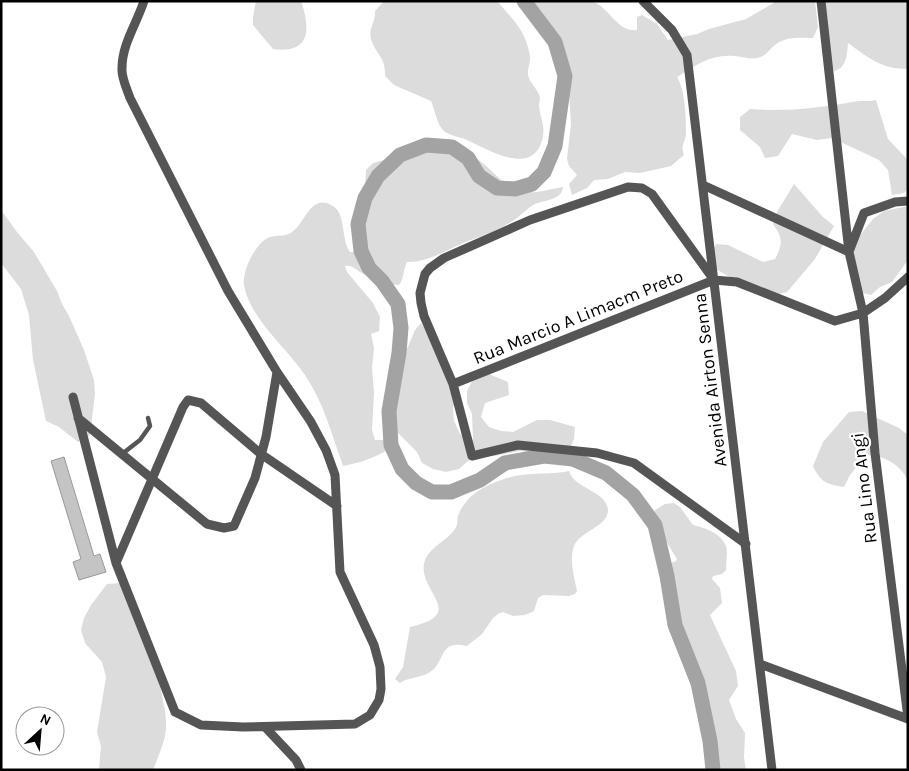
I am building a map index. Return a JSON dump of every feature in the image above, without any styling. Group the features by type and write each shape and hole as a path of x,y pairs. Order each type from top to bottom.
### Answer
{"street":[{"path":"72,397 116,564 175,712 202,725 242,727 355,724 370,715 379,700 381,689 380,667 374,645 340,572 335,475 326,450 311,422 277,372 228,292 130,98 121,69 126,45 144,1"},
{"name":"Rua Lino Angi","path":"821,1 849,252 863,313 875,453 908,718"},
{"name":"Avenida Airton Senna","path":"643,2 672,30 687,55 704,185 772,770"},
{"path":"704,185 849,252 864,213 895,202 908,201"},
{"path":"746,544 634,463 597,453 518,445 472,456 453,384 424,316 421,303 422,283 430,268 444,258 530,220 628,187 642,188 652,194 714,280 737,282 835,322 863,313 885,298 908,277"},
{"name":"Rua Marcio A Limacm Preto","path":"453,384 714,280"},
{"path":"78,418 207,524 224,528 234,526 255,478 277,372"},
{"path":"116,564 183,407 188,400 202,403 261,454 337,506"},
{"path":"760,664 908,718"},
{"path":"265,727 296,760 302,770"}],"lane":[{"path":"122,454 147,432 150,426 148,418"}],"shaded area":[{"path":"256,1 301,1 306,21 306,30 305,38 301,44 285,50 273,49 253,25"},
{"path":"384,1 497,1 522,32 530,58 528,75 540,96 539,106 543,136 538,149 531,156 521,159 510,158 445,132 440,126 431,101 394,85 385,76 384,64 370,35 375,11"},
{"path":"532,1 596,3 620,25 631,30 637,30 637,17 642,15 657,24 668,40 697,34 746,19 777,1 815,1 818,27 813,38 784,40 761,57 751,59 734,56 718,57 704,61 677,77 682,88 685,111 686,136 683,145 684,155 671,166 640,173 625,172 608,179 594,180 587,188 572,195 569,184 577,175 569,166 567,159 571,124 568,75 561,50 541,11"},
{"path":"823,1 905,1 908,6 908,69 890,67 876,62 848,43 844,64 834,71 831,62"},
{"path":"876,100 888,139 908,160 908,189 904,193 892,195 888,170 879,160 832,138 817,140 792,134 778,156 765,158 760,147 740,130 740,117 750,109 801,109 855,101"},
{"path":"412,152 451,152 473,157 502,181 520,191 536,192 563,187 560,195 535,204 499,229 428,258 407,262 399,285 379,280 352,267 345,266 347,272 373,303 380,317 379,331 371,334 374,348 372,368 374,393 372,430 375,440 385,440 389,449 367,460 343,466 327,419 312,386 253,309 244,285 245,272 251,257 260,244 270,237 290,234 297,228 308,211 318,203 324,203 336,208 341,219 347,246 350,252 357,252 362,241 366,170 373,163"},
{"path":"794,184 822,216 834,226 815,259 787,292 775,295 738,282 716,269 710,257 716,244 728,245 763,262 775,259 781,241 779,233 773,224 777,212"},
{"path":"908,206 908,260 892,282 880,287 871,295 858,292 852,253 857,239 873,219 884,211"},
{"path":"1,210 34,252 57,291 84,350 94,380 95,394 90,435 78,442 59,427 46,421 33,360 29,315 21,289 1,263"},
{"path":"421,323 432,339 456,396 453,408 454,421 460,434 473,440 472,414 467,403 467,391 473,379 484,372 508,382 509,395 485,403 481,417 489,427 513,432 537,420 550,420 575,427 574,439 569,451 557,456 520,451 494,456 480,455 468,461 459,469 446,472 433,469 422,463 417,452 398,433 393,420 405,354 415,330"},
{"path":"862,411 899,428 908,435 908,480 896,465 873,455 866,455 850,475 844,487 829,484 819,476 813,466 823,442 849,412"},
{"path":"569,471 577,482 603,499 607,504 608,511 603,521 582,536 574,546 572,562 577,591 575,594 569,596 543,595 538,598 534,611 525,615 513,616 503,612 498,614 482,634 467,646 451,646 447,649 435,668 430,672 400,683 395,679 403,667 410,627 427,622 436,616 439,609 424,574 426,558 434,548 453,532 457,526 459,513 467,501 487,486 508,478"},
{"path":"674,503 680,507 693,525 717,534 726,546 726,570 722,574 713,576 712,579 720,588 722,603 710,615 736,671 738,686 729,700 736,719 745,733 744,757 746,770 709,770 706,759 704,716 696,686 679,654 668,586 671,563 677,559 663,535 655,515 655,510 665,504"},
{"path":"121,583 159,674 166,729 163,744 153,770 99,770 101,746 97,732 106,677 102,662 85,643 81,630 84,618 91,605 107,584"}],"building":[{"path":"64,457 94,556 100,554 106,572 79,580 73,562 81,559 51,461"}],"waterway":[{"path":"524,1 555,42 565,76 555,146 544,172 532,184 515,189 497,188 479,176 468,158 452,147 426,145 400,155 378,176 365,198 358,224 361,251 369,268 382,281 398,304 401,328 399,353 389,411 391,445 402,469 416,483 432,492 451,492 480,480 505,463 544,456 573,459 606,473 633,495 655,525 667,576 675,625 698,683 710,741 713,770"}]}
